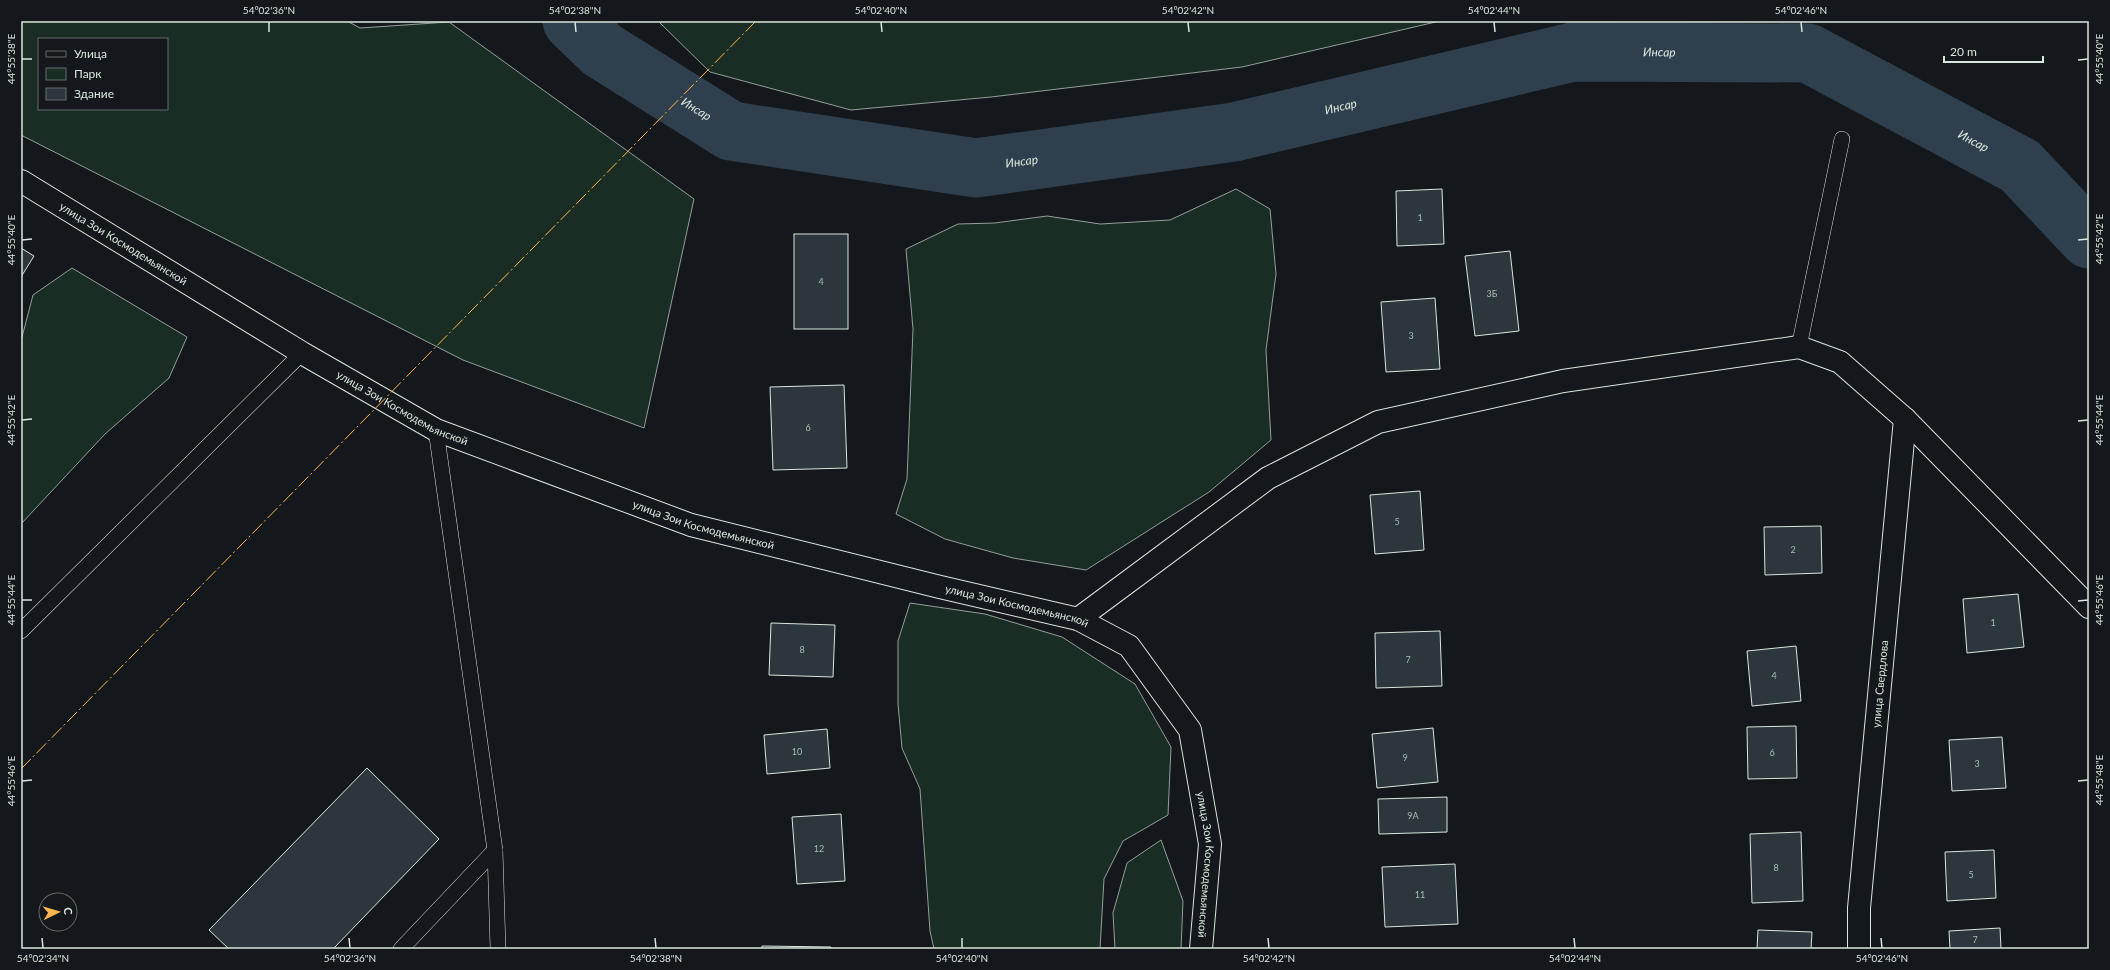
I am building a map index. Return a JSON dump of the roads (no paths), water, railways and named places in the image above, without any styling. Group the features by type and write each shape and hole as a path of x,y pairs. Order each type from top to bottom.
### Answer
{"street":[{"name":"улица Зои Космодемьянской","path":"21,181 302,353 436,430 691,525 940,587 1078,619 1129,646 1190,730 1210,844 1201,949"},
{"path":"1078,619 1268,478 1378,422 1563,381 1799,347 1840,362 1905,418 2089,607"},
{"name":"улица Свердлова","path":"1859,949 1859,908 1905,418"}],"lane":[{"path":"1799,347 1842,139"},
{"path":"21,631 302,353"},
{"path":"436,430 495,850 498,949"},
{"path":"401,949 495,850"}],"waterway":[{"name":"Инсар","path":"572,21 602,50 731,131 976,168 1234,132 1573,52 1808,53 2020,166 2089,239"}]}
